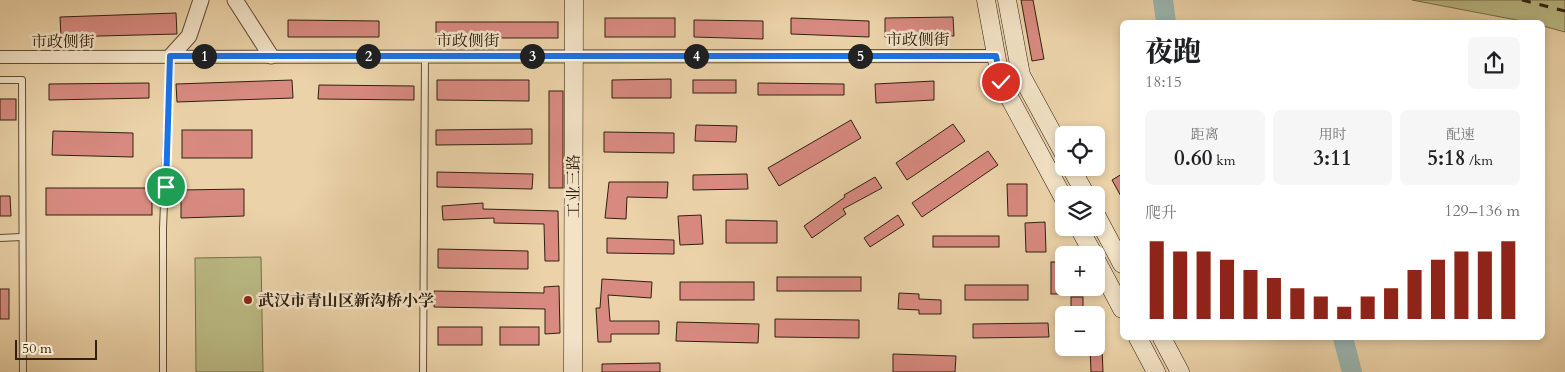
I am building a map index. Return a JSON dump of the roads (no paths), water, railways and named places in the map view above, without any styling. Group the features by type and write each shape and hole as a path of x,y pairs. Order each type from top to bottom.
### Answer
{"main road":[{"name":"工业三路","path":"573,372 574,0"},
{"path":"986,0 1001,82 1056,186"},
{"path":"1007,0 1021,75 1055,137"},
{"path":"1054,182 1063,176"},
{"path":"1105,232 1120,260"},
{"path":"1105,277 1120,305"},
{"path":"1139,340 1156,372"},
{"path":"1163,340 1180,372"}],"street":[{"path":"170,56 189,36 201,0"},
{"path":"235,0 271,56"},
{"name":"市政侧街","path":"0,57 996,56"}],"lane":[{"path":"163,372 163,228 170,56"},
{"path":"423,372 425,56"},
{"path":"0,80 22,80 23,372"},
{"path":"0,238 22,237"}],"waterway":[{"path":"1163,0 1166,20"},
{"path":"1344,340 1352,372"}],"railway":[{"path":"1522,0 1565,11"}],"place":[{"name":"武汉市青山区新沟桥小学","path":"248,300"}]}
